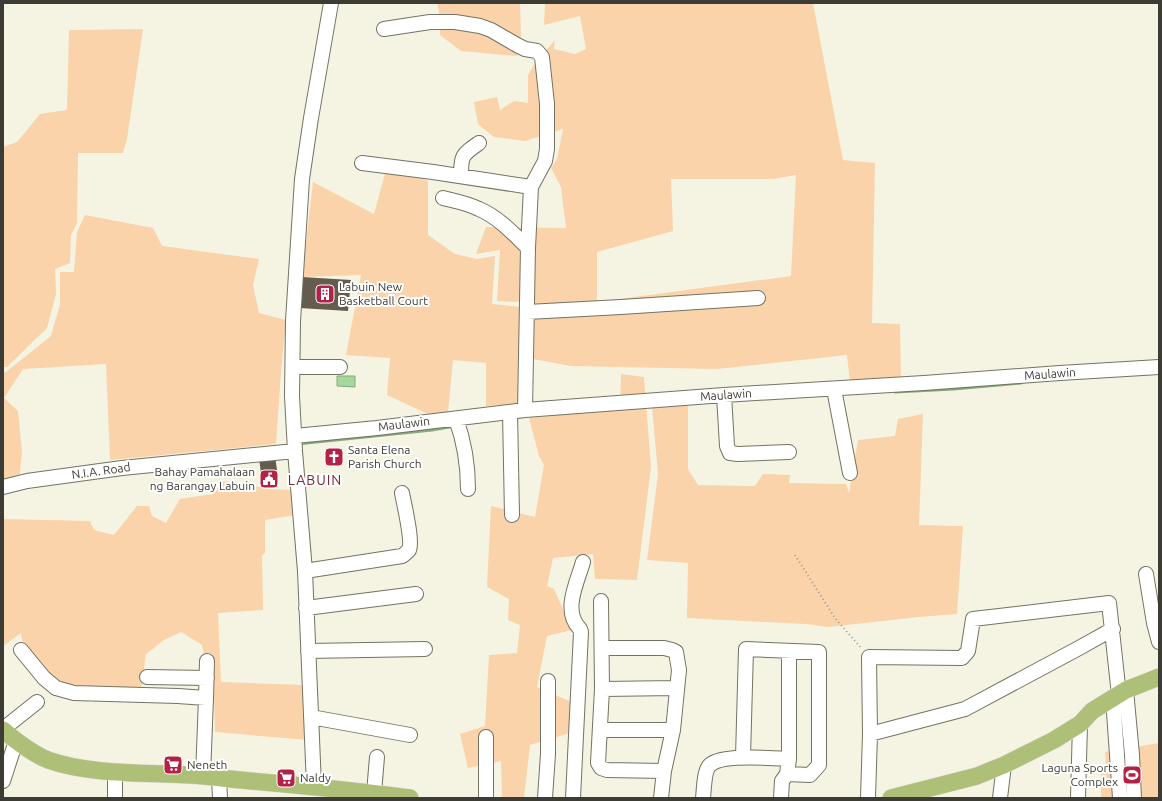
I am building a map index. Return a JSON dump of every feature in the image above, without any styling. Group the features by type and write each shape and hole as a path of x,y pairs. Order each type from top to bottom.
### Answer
{"main road":[{"path":"891,798 977,776 1004,765 1054,740 1080,724 1092,711 1119,694 1159,677"},
{"path":"3,730 30,751 65,765 115,772 203,776 314,786 410,798"}],"street":[{"path":"314,786 305,570 295,451 295,436 300,421 292,396 294,314 302,179 331,3"},
{"path":"384,29 430,22 455,22 480,26 491,30 525,49 537,51 542,57 547,104 547,149 545,161 531,187 528,248 525,410"},
{"path":"461,176 461,160 466,152 479,143"},
{"path":"362,163 531,187"},
{"path":"443,198 465,203 480,209 511,231 528,248"},
{"path":"527,312 758,298"},
{"path":"293,367 340,367"},
{"name":"Maulawin","path":"295,436 525,410 1060,372 1159,367"},
{"path":"834,389 850,473"},
{"path":"724,395 727,446 730,453 789,452"},
{"path":"510,412 512,515"},
{"path":"456,418 466,460 468,489"},
{"name":"N.I.A. Road","path":"3,487 28,481 122,468 295,451"},
{"path":"305,570 402,556 409,550 410,544 402,493"},
{"path":"573,798 581,632 572,616 570,607 583,562"},
{"path":"1146,574 1159,642"},
{"path":"306,608 416,594"},
{"path":"601,602 602,689 601,730 598,763 601,768 607,770 664,771"},
{"path":"868,798 870,734 869,657 962,658 968,650 973,619 1109,603 1119,694 1133,773 1134,798"},
{"path":"870,734 965,709 1113,629"},
{"path":"602,648 664,648 676,652 679,670 673,730 664,771 661,798"},
{"path":"308,651 425,649"},
{"path":"743,757 746,649 819,652 819,765 810,775 787,774"},
{"path":"21,650 44,678 56,688 74,694 206,698"},
{"path":"781,798 782,780 787,774 789,759 789,651"},
{"path":"203,776 207,661"},
{"path":"147,677 207,678"},
{"path":"544,798 548,754 548,681"},
{"path":"602,689 676,688"},
{"path":"1119,694 1120,798"},
{"path":"3,730 37,702"},
{"path":"311,717 410,735"},
{"path":"1078,798 1080,724"},
{"path":"601,730 673,730"},
{"path":"486,737 486,798"},
{"path":"3,781 16,741"},
{"path":"374,793 377,756"},
{"path":"704,798 706,772 709,765 716,762 743,757 789,759"},
{"path":"1000,798 1004,765"},
{"path":"115,772 115,798"},
{"path":"1119,775 1133,773"},
{"path":"219,778 220,798"}],"path":[{"path":"795,555 835,618 869,657"}],"shaded area":[{"path":"437,3 520,3 521,36 517,56 461,51 440,35 439,11"},
{"path":"545,3 813,3 843,160 875,163 872,323 900,324 901,379 850,383 847,355 717,369 571,366 533,359 535,295 516,302 497,301 500,250 476,254 486,227 566,228 561,187 551,168 557,159 563,129 525,141 494,137 478,124 474,102 497,97 500,110 514,101 528,103 528,75 535,63 555,40 554,49 575,54 586,49 580,16 544,25","holes":["796,175 791,276 597,302 597,252 673,231 671,179 773,179"]},
{"path":"143,29 127,139 123,153 78,153 77,223 71,235 70,263 55,269 56,294 47,328 7,367 3,367 3,147 17,142 40,114 67,110 69,30"},
{"path":"387,166 428,181 428,235 455,254 477,259 495,256 492,304 521,307 519,404 486,406 486,363 453,360 448,412 430,415 387,395 390,358 346,355 361,275 302,277 313,182 374,214"},
{"path":"85,215 153,228 162,246 259,259 253,285 259,313 286,320 276,444 110,460 106,364 23,369 4,398 18,411 22,452 19,481 3,487 3,372 6,372 51,336 60,304 60,272 74,272 77,232"},
{"path":"621,374 644,377 651,467 637,580 595,579 593,554 553,558 547,586 554,589 572,630 547,636 537,687 574,703 570,733 530,745 524,798 502,798 501,761 468,768 460,734 485,726 489,655 517,653 520,625 508,620 509,599 487,587 491,506 535,517 544,465 539,456 529,418 620,409"},
{"path":"337,376 355,376 355,387 337,386"},
{"path":"688,404 688,469 698,485 755,486 763,474 790,475 789,483 846,484 849,493 858,440 895,436 898,419 923,414 919,525 963,526 957,614 828,627 806,624 687,618 688,563 647,560 658,474 652,406"},
{"path":"223,481 253,485 264,489 292,490 295,515 265,520 265,553 262,555 263,610 218,613 221,682 305,685 307,740 215,732 213,658 204,654 202,645 181,632 164,640 146,654 141,690 80,690 54,681 23,644 21,633 3,646 3,519 90,521 94,530 114,535 137,506 149,506 152,516 166,523 180,499 213,494"},
{"name":"Laguna Sports Complex","path":"1159,743 1159,798 1101,798 1101,773 1106,772 1105,752"}],"building":[{"name":"Labuin New Basketball Court","path":"302,277 351,280 348,311 299,308"},
{"path":"275,456 277,470 261,473 259,458"},
{"name":"Bahay Pamahalaan ng Barangay Labuin","path":"274,473 275,483 263,485 262,475"}],"waterway":[{"path":"895,392 954,389 1021,383"},
{"path":"297,444 432,430 455,426"}],"place":[{"name":"Labuin New Basketball Court","path":"325,294"},
{"name":"Santa Elena Parish Church","path":"334,457"},
{"name":"Bahay Pamahalaan ng Barangay Labuin","path":"269,479"},
{"name":"Neneth","path":"173,765"},
{"name":"Laguna Sports Complex","path":"1132,775"},
{"name":"Naldy","path":"286,778"}],"district":[{"name":"LABUIN","path":"315,480"}]}
